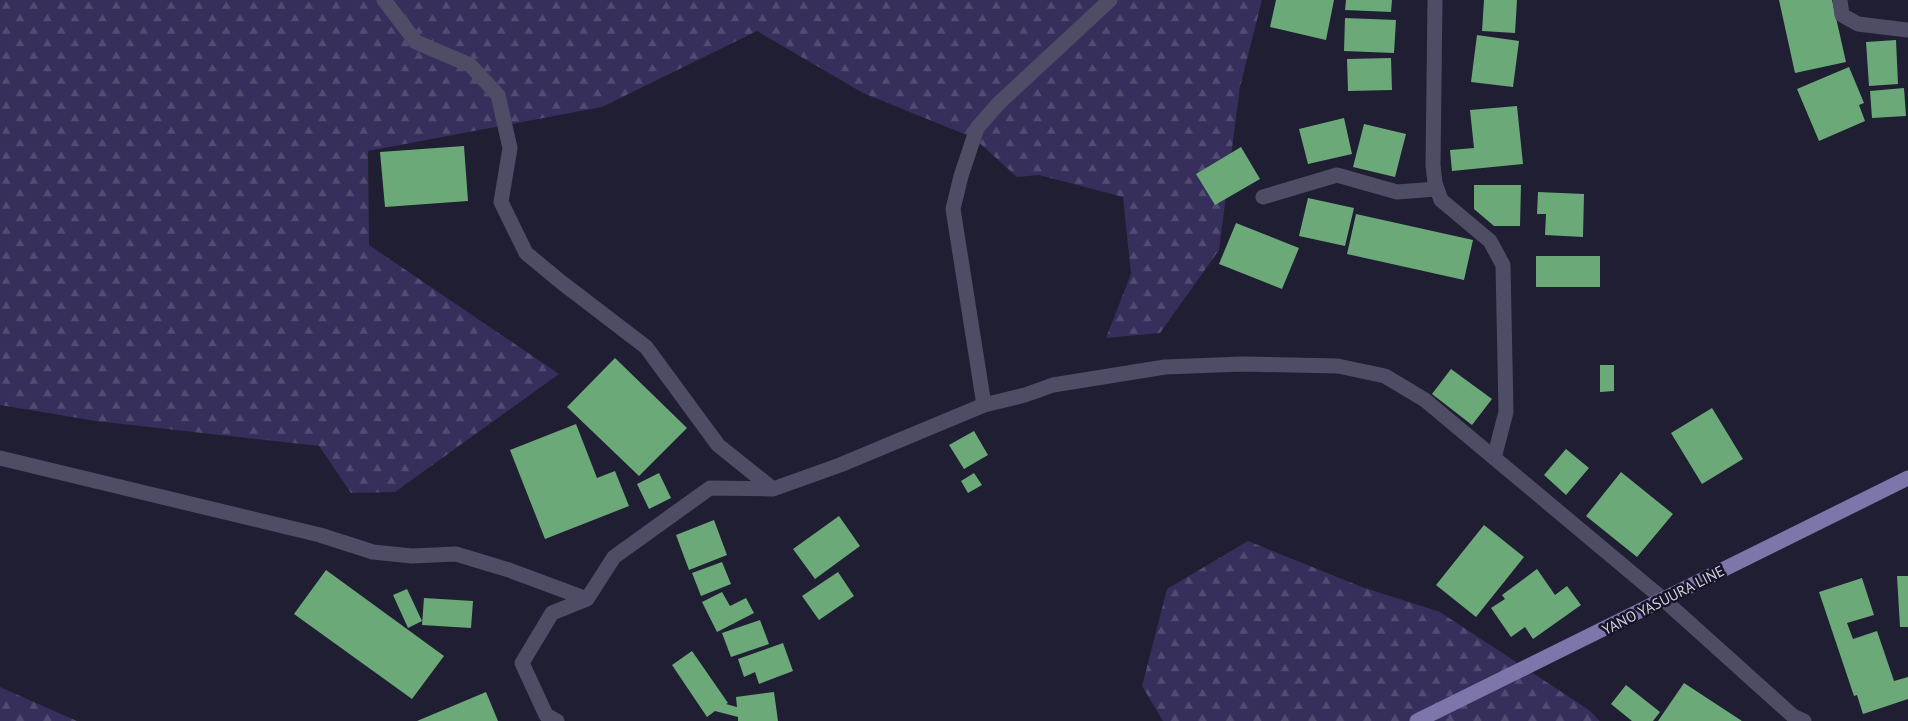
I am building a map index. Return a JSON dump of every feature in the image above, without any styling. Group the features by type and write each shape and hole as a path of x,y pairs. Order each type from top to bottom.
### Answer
{"main road":[{"name":"YANO YASUURA LINE","path":"1417,721 1664,600 1869,495 1908,478"}],"street":[{"path":"384,0 416,42 470,65 498,95 510,148 500,202 526,253 646,347 718,444 773,488"},
{"path":"984,405 953,209 961,176 977,128 999,103 1110,0"},
{"path":"1435,0 1433,165 1437,189 1440,200 1490,241 1503,265 1506,412 1494,458"},
{"path":"1840,0 1842,15 1858,24 1908,30"},
{"path":"1263,197 1337,175 1397,192 1437,189"},
{"path":"557,721 546,715 522,663 552,613 588,599 614,557 710,488 773,488 840,465 984,405 1024,395 1053,385 1165,367 1242,364 1338,366 1385,376 1417,395 1664,600 1796,719"},
{"path":"0,458 320,535 373,552 412,556 456,554 509,570 588,599"}],"green space":[{"path":"0,0 1262,0 1240,87 1219,250 1160,333 1106,338 1131,274 1123,197 1039,175 1017,177 974,138 863,93 757,31 602,107 368,151 369,245 559,374 395,492 351,493 319,446 96,421 0,405"},
{"path":"1248,541 1362,587 1440,612 1589,710 1600,721 1163,721 1142,686 1167,589"},
{"path":"0,687 77,721 0,721"}],"building":[{"path":"1276,0 1334,0 1326,40 1270,27"},
{"path":"1346,0 1392,0 1391,12 1345,10"},
{"path":"1484,0 1517,0 1515,33 1482,31"},
{"path":"1779,0 1832,0 1846,62 1795,73"},
{"path":"1345,18 1396,20 1394,53 1344,51"},
{"path":"1477,35 1519,41 1513,87 1471,82"},
{"path":"1896,40 1898,84 1869,86 1866,42"},
{"path":"1391,58 1392,90 1348,91 1347,59"},
{"path":"1849,67 1864,103 1859,105 1865,121 1819,141 1797,89"},
{"path":"1904,88 1906,116 1872,118 1870,91"},
{"path":"1517,106 1523,164 1452,171 1450,150 1474,148 1470,110"},
{"path":"1344,118 1352,154 1308,164 1299,129"},
{"path":"1364,124 1406,134 1395,177 1353,167"},
{"path":"464,146 468,201 385,207 380,152"},
{"path":"1241,147 1260,179 1215,205 1196,174"},
{"path":"1474,185 1521,185 1520,226 1494,226 1474,209"},
{"path":"1538,192 1584,194 1583,237 1545,235 1546,214 1537,214"},
{"path":"1308,198 1354,208 1345,246 1299,236"},
{"path":"1356,214 1473,240 1464,280 1347,254"},
{"path":"1236,223 1299,248 1282,289 1219,264"},
{"path":"1536,256 1600,256 1600,287 1536,287"},
{"path":"615,358 687,428 639,476 567,407"},
{"path":"1600,365 1614,365 1614,391 1600,392"},
{"path":"1451,369 1492,399 1472,425 1432,394"},
{"path":"1712,408 1743,459 1702,484 1671,433"},
{"path":"576,424 597,478 615,471 629,506 545,539 510,450"},
{"path":"974,431 988,455 964,469 949,445"},
{"path":"1566,449 1589,468 1566,495 1544,475"},
{"path":"1621,472 1673,514 1637,557 1586,516"},
{"path":"659,473 671,498 649,509 637,484"},
{"path":"974,473 982,485 968,493 961,481"},
{"path":"839,516 860,546 815,579 793,549"},
{"path":"714,520 727,555 689,570 676,535"},
{"path":"1484,525 1524,557 1476,617 1436,585"},
{"path":"722,562 731,584 701,596 692,573"},
{"path":"1537,569 1555,595 1567,586 1581,605 1533,639 1525,627 1511,637 1491,608 1505,599 1502,595"},
{"path":"326,570 444,656 412,699 294,614"},
{"path":"838,572 854,596 819,620 802,596"},
{"path":"1897,576 1908,576 1908,627 1900,627"},
{"path":"1862,578 1874,615 1847,623 1853,639 1877,631 1894,681 1908,677 1908,699 1863,714 1857,695 1854,696 1819,592"},
{"path":"407,589 422,621 408,628 393,595"},
{"path":"722,592 730,606 746,598 754,613 717,632 702,602"},
{"path":"424,598 473,601 471,628 422,625"},
{"path":"760,620 769,644 731,657 722,633"},
{"path":"783,643 793,671 759,684 755,672 744,677 738,659"},
{"path":"692,651 728,703 726,704 737,707 736,697 774,692 778,721 738,721 738,717 715,711 707,717 672,665"},
{"path":"1684,683 1742,721 1658,721"},
{"path":"1626,685 1660,712 1653,721 1632,721 1611,704"},
{"path":"486,692 498,721 417,721"}]}
